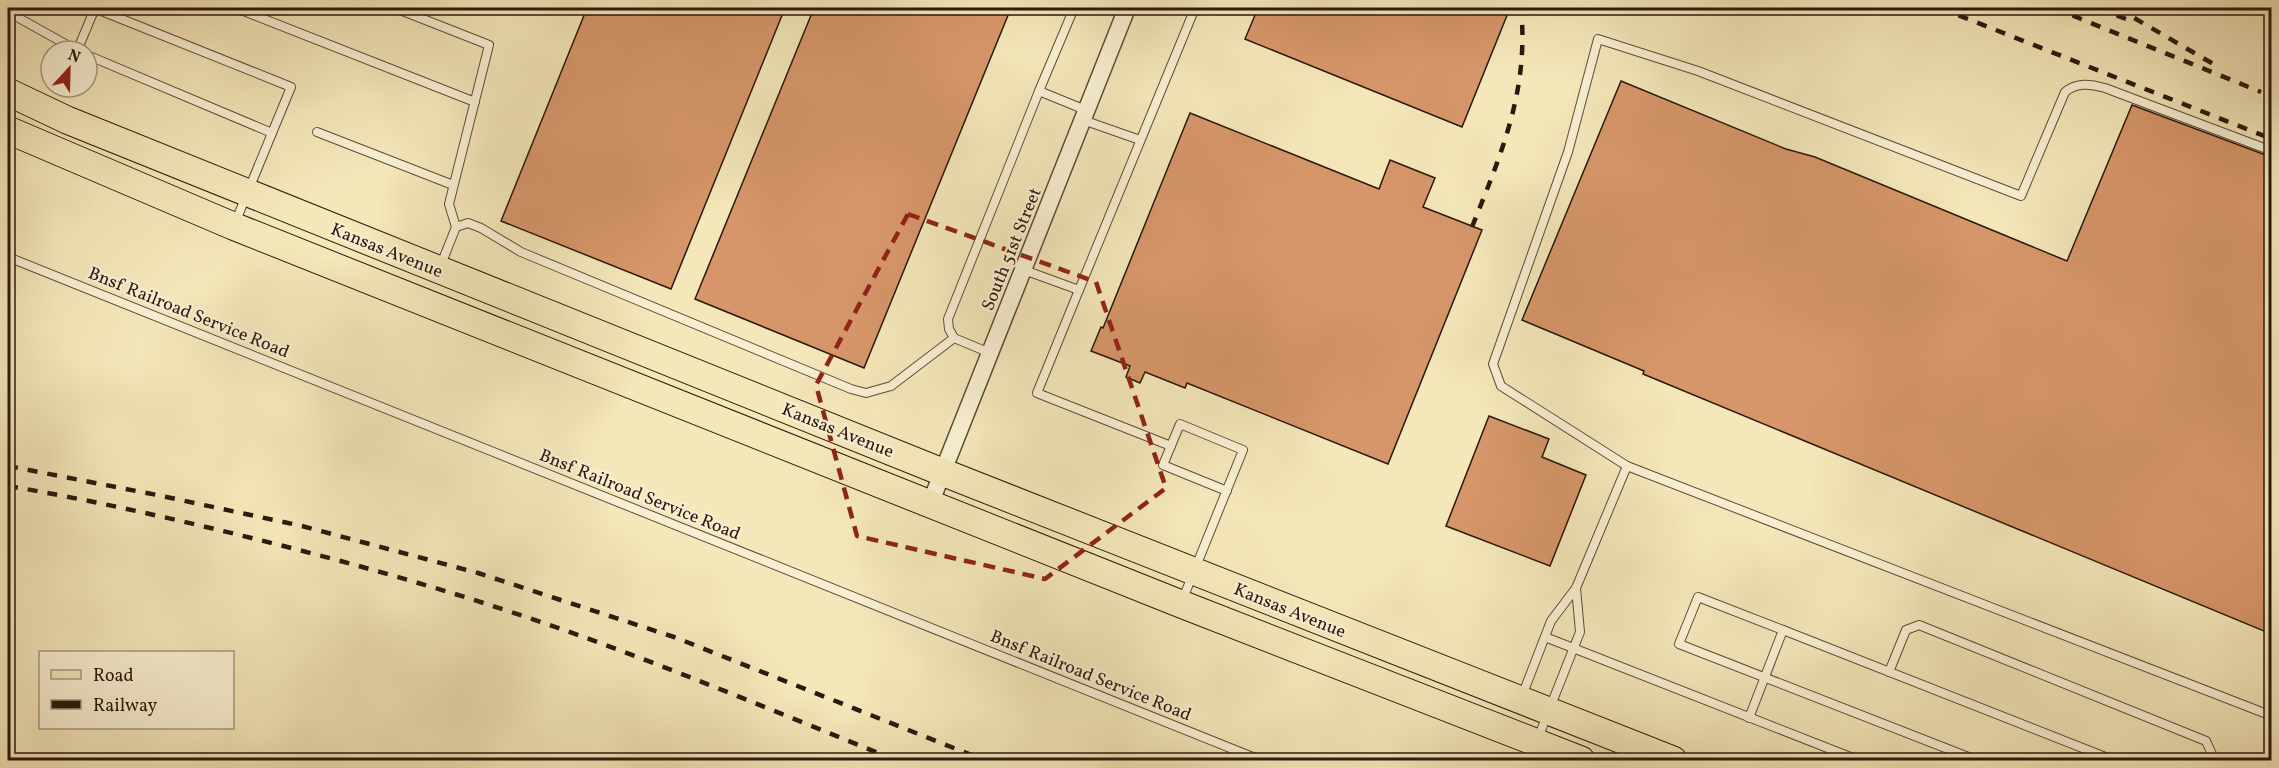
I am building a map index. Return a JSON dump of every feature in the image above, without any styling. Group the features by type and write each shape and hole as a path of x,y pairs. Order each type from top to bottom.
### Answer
{"main road":[{"name":"Kansas Avenue","path":"8,92 67,120 438,271 1673,760"},
{"name":"Kansas Avenue","path":"8,130 233,226 1181,604 1581,760"}],"street":[{"name":"South 51st Street","path":"930,504 1127,8"}],"lane":[{"path":"82,39 94,8 291,87 233,226"},
{"path":"236,8 475,102"},
{"path":"395,8 489,45 448,204 456,227 438,271"},
{"path":"990,353 954,338 949,330 948,319 1074,8"},
{"path":"1171,446 1037,393 1194,8"},
{"path":"8,12 56,39"},
{"path":"2271,152 2105,88 2088,84 2072,87 2065,93 2021,196 1698,71 1598,39 1568,152 1493,364 1501,386 1627,466 2271,716"},
{"path":"99,60 272,133"},
{"path":"1039,91 1140,140"},
{"path":"317,132 453,185"},
{"path":"456,227 468,223 481,228 521,252 851,389 867,393 891,386 954,338"},
{"name":"Bnsf Railroad Service Road","path":"8,257 1260,760"},
{"path":"1024,270 1080,290"},
{"path":"1181,604 1227,491 1243,450 1180,424 1163,465 1227,491"},
{"path":"1520,701 1551,621 1576,588 1627,466"},
{"path":"1536,742 1580,632 1576,588"},
{"path":"1976,760 1679,644 1698,597 2113,760"},
{"path":"1889,672 1906,630 1919,625 2206,741 2212,754 2209,760"},
{"path":"1749,718 1783,630"},
{"path":"1545,637 1858,760"}],"highlighted area":[{"path":"908,214 1096,282 1166,488 1045,579 857,536 816,385"}],"building":[{"path":"587,8 785,8 671,289 501,221"},
{"path":"814,8 1011,8 864,368 695,299"},
{"path":"1258,8 1510,8 1462,127 1245,39"},
{"path":"1621,81 1786,149 1815,157 2067,261 2132,105 2271,157 2271,634 1643,374 1644,371 1522,320"},
{"path":"1190,113 1379,189 1390,160 1435,178 1423,207 1482,230 1388,464 1187,383 1185,388 1145,372 1140,383 1126,377 1130,366 1091,351 1101,327 1103,328"},
{"path":"1489,416 1549,439 1542,457 1586,475 1550,566 1446,526"}],"railway":[{"path":"1472,227 1503,146 1517,94 1521,66 1521,8"},
{"path":"1940,8 2272,139"},
{"path":"2054,8 2261,92"},
{"path":"2098,8 2126,19"},
{"path":"2117,8 2215,65"},
{"path":"8,466 302,526 478,573 674,637 984,760"},
{"path":"8,486 223,531 415,582 529,618 622,651 896,760"}]}
